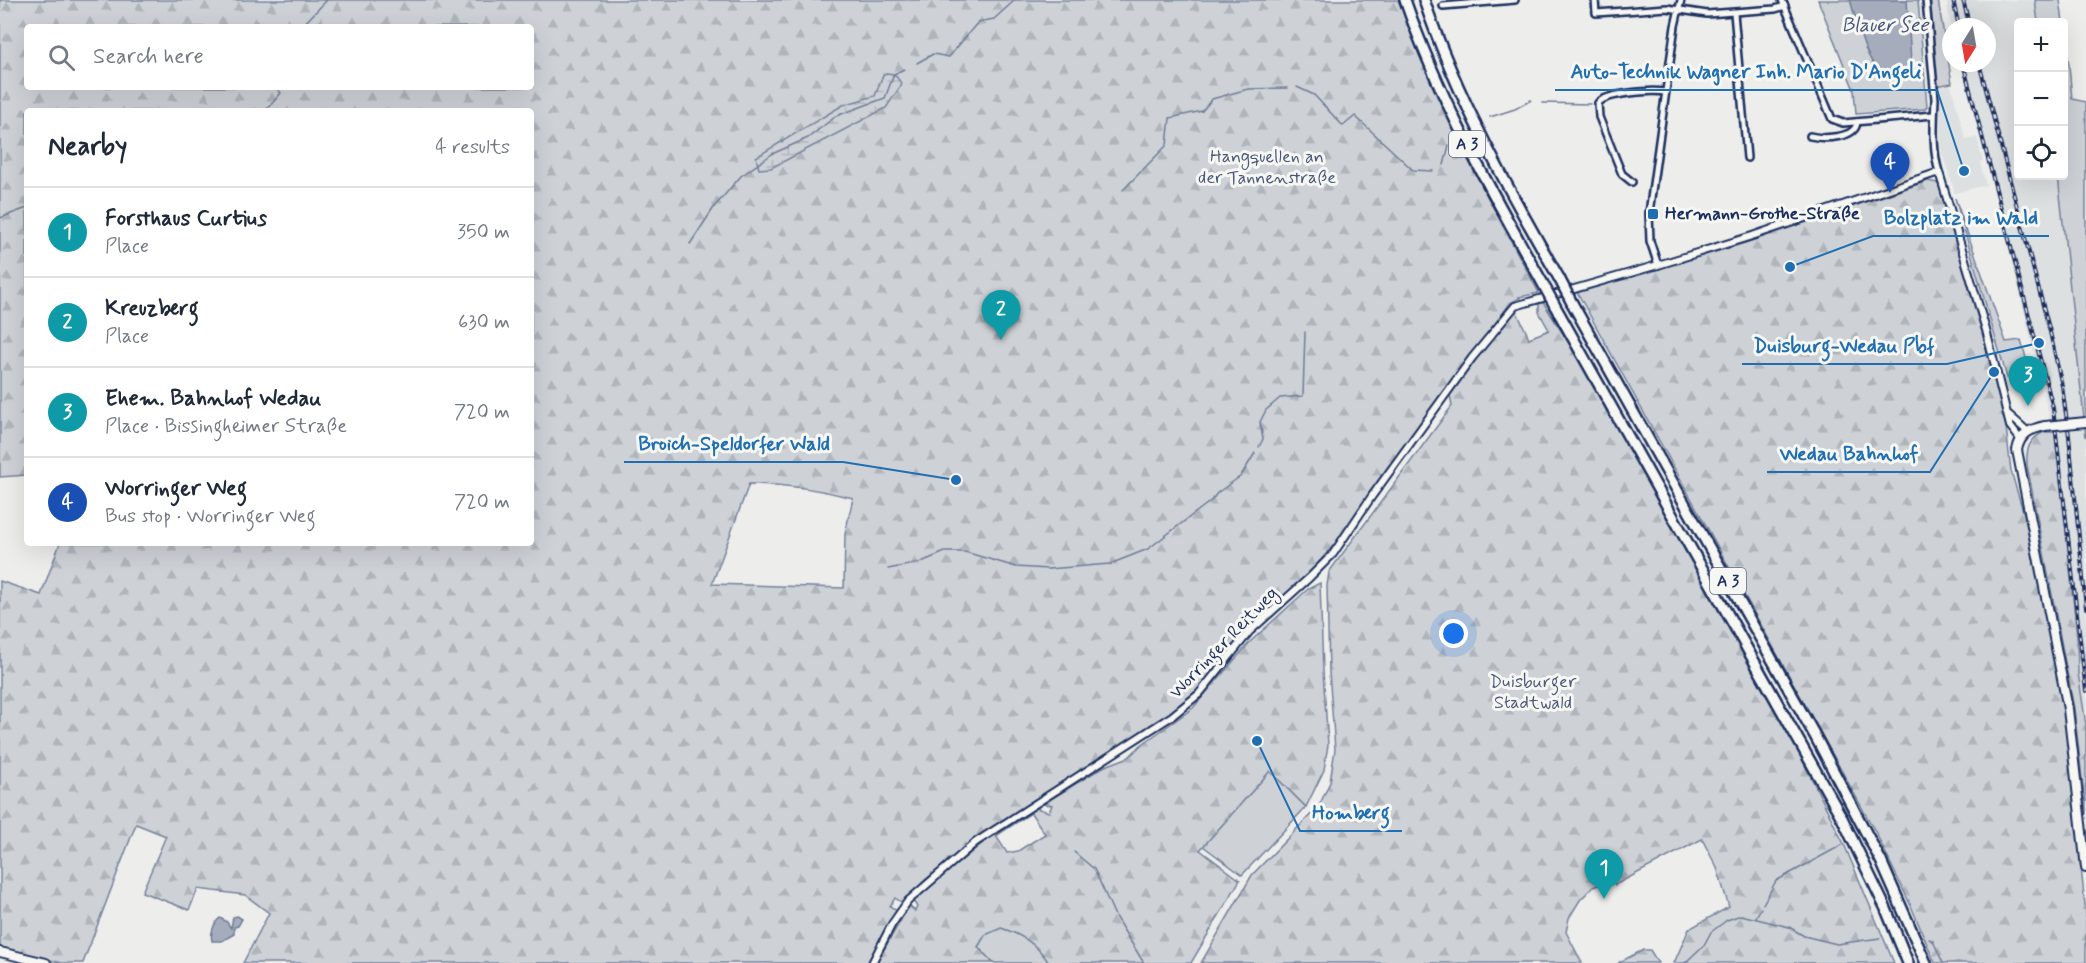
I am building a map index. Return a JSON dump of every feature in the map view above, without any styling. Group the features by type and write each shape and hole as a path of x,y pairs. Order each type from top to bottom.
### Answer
{"highway":[{"name":"A 3","path":"1406,0 1439,85 1473,156 1836,808 1886,909 1908,963"},
{"name":"A 3","path":"1424,0 1456,80 1488,148 1572,303 1819,744 1881,861 1926,963"}],"main road":[{"path":"2086,422 2045,426 2027,431 2020,439 2017,450 2068,709 2086,868"},
{"path":"0,952 46,963"}],"street":[{"path":"1443,6 1515,0"},
{"path":"1595,0 1596,13 1667,8 1698,14 1734,13 1785,6"},
{"path":"1682,0 1665,92 1648,225 1650,241 1658,265 1758,234 1939,172"},
{"path":"1782,0 1832,119 1843,123 1933,115"},
{"path":"1926,0 1935,99 1933,115 1937,164 1986,330 2010,426 2020,439"},
{"path":"1734,13 1747,158"},
{"path":"1632,182 1622,174 1599,117 1598,103 1607,96 1665,92"},
{"path":"1810,136 1820,138 1854,132 1857,122"},
{"name":"Worringer Reitweg","path":"872,963 892,924 908,901 976,842 1172,716 1199,693 1249,633 1332,554 1472,358 1515,306 1658,265"},
{"path":"2007,412 2027,431"}],"shaded area":[{"path":"1946,0 2035,0 2037,18 2014,18 2014,180 2058,180 2086,437 2086,725 2078,673 2077,637 2056,432 2050,420 1963,72 1996,72 1996,18 1949,18"},
{"path":"1951,85 1966,140 1977,137 1986,185 1955,193 1941,150 1936,87"}],"green space":[{"name":"Hangquellen an der Tannenstraße","path":"0,0 1400,0 1445,113 1539,293 1519,297 1510,303 1339,539 1306,577 1245,631 1198,690 1168,715 982,834 925,880 904,901 901,902 895,898 890,906 897,911 868,963 243,963 269,913 245,895 198,889 189,910 142,892 166,836 136,824 83,963 62,963 0,948 0,581 41,595 59,546 534,546 534,108 24,108 24,475 0,477","holes":["749,484 776,485 853,498 845,534 844,588 712,584"]},
{"path":"1818,0 1918,0 1927,106 1925,109 1856,114 1854,90"},
{"path":"1938,0 1942,24 1942,72 1950,72 1952,83 1936,86 1928,2"},
{"path":"2035,0 2060,0 2062,18 2037,18"},
{"path":"2068,58 2072,99 2086,102 2086,437 2058,180 2068,180"},
{"path":"894,74 902,84 886,108 771,168 759,169 756,157 843,105 875,96 883,75"},
{"path":"1928,181 1937,183 1939,186 1982,332 2006,427 2011,471 2026,521 2064,709 2086,914 2086,963 1935,963 1876,833 1577,292 1745,243"},
{"path":"1955,198 2006,342 2021,340 2027,372 2026,378 2016,386 2013,377 2007,378"},
{"name":"Duisburger Stadtwald","path":"1543,302 1582,364 1795,745 1844,844 1894,963 1674,963 1689,929 1729,907 1717,868 1702,839 1615,885 1612,880 1593,887 1580,900 1569,918 1566,932 1582,963 1201,963 1252,875 1319,806 1330,782 1335,749 1329,672 1327,586 1329,572 1452,406 1450,395 1516,304 1516,310 1529,338 1549,330 1539,312 1539,304"},
{"path":"2044,432 2056,432 2077,637 2078,673 2086,725 2086,814 2074,708 2027,465 2029,445"},
{"path":"1320,583 1328,745 1324,770 1306,807 1270,771 1200,850 1240,880 1191,963 1049,963 1028,941 1001,928 985,935 978,947 993,963 876,963 909,906 915,911 916,898 984,842 1036,808 1049,812 1052,805 1043,804 1103,767 1129,757 1141,745 1193,708 1250,642 1308,589","holes":["1031,813 1045,834 1018,851 1007,853 996,836"]},
{"path":"1270,771 1306,807 1242,875 1203,846"},
{"path":"1001,928 1028,941 1049,963 993,963 978,947 985,935"},
{"path":"1643,950 1650,950 1658,963 1618,963"}],"water":[{"name":"Blauer See","path":"1850,0 1907,0 1911,62 1906,72 1895,76 1885,75 1877,69 1865,47"},
{"path":"237,916 242,919 238,926 234,927 234,934 222,941 212,941 214,925 220,918 231,928 233,917"}],"waterway":[{"path":"304,24 327,0"},
{"path":"917,63 933,54 949,57 978,22 994,19 1015,0"},
{"path":"690,244 715,206 741,176 772,154 808,138 836,116 885,98 894,74 904,69"},
{"path":"1297,87 1314,95 1343,126 1355,116 1413,170 1433,171"},
{"path":"1123,190 1167,145 1170,118 1202,111 1212,99 1248,89 1287,88"},
{"path":"268,108 281,93 278,90"},
{"path":"1490,117 1515,109 1531,100"},
{"path":"1542,103 1590,104"},
{"path":"1444,165 1449,145"},
{"path":"0,218 24,209"},
{"path":"1259,447 1263,439 1260,422 1266,410 1280,398 1303,396 1305,332"},
{"path":"888,569 919,563 945,552 965,552 1016,567 1048,569 1110,564 1148,549 1241,476 1255,453"},
{"path":"1763,904 1776,881 1842,845"},
{"path":"1074,852 1094,869 1116,918 1144,963"},
{"path":"1756,917 1761,908"},
{"path":"1685,963 1704,945 1711,932 1727,920 1741,915 1789,927 1804,936 1837,944 1880,938"},
{"path":"1929,939 1933,941 1943,963"}],"railway":[{"path":"1953,0 1957,18"},
{"path":"1963,0 1968,18"},
{"path":"1965,72 2053,408 2086,691"},
{"path":"1981,72 2050,332 2062,386 2086,608"}],"place":[{"name":"Auto-Technik Wagner Inh. Mario D'Angeli","path":"1964,171"},
{"name":"Worringer Weg","path":"1890,193"},
{"name":"Hermann-Grothe-Straße","path":"1653,214"},
{"name":"Bolzplatz im Wald","path":"1790,267"},
{"name":"Kreuzberg","path":"1001,340"},
{"name":"Duisburg-Wedau Pbf","path":"2039,343"},
{"name":"Wedau Bahnhof","path":"1994,372"},
{"name":"Ehem. Bahnhof Wedau","path":"2028,406"},
{"name":"Broich-Speldorfer Wald","path":"956,480"},
{"name":"Homberg","path":"1257,741"},
{"name":"Forsthaus Curtius","path":"1604,899"}]}
